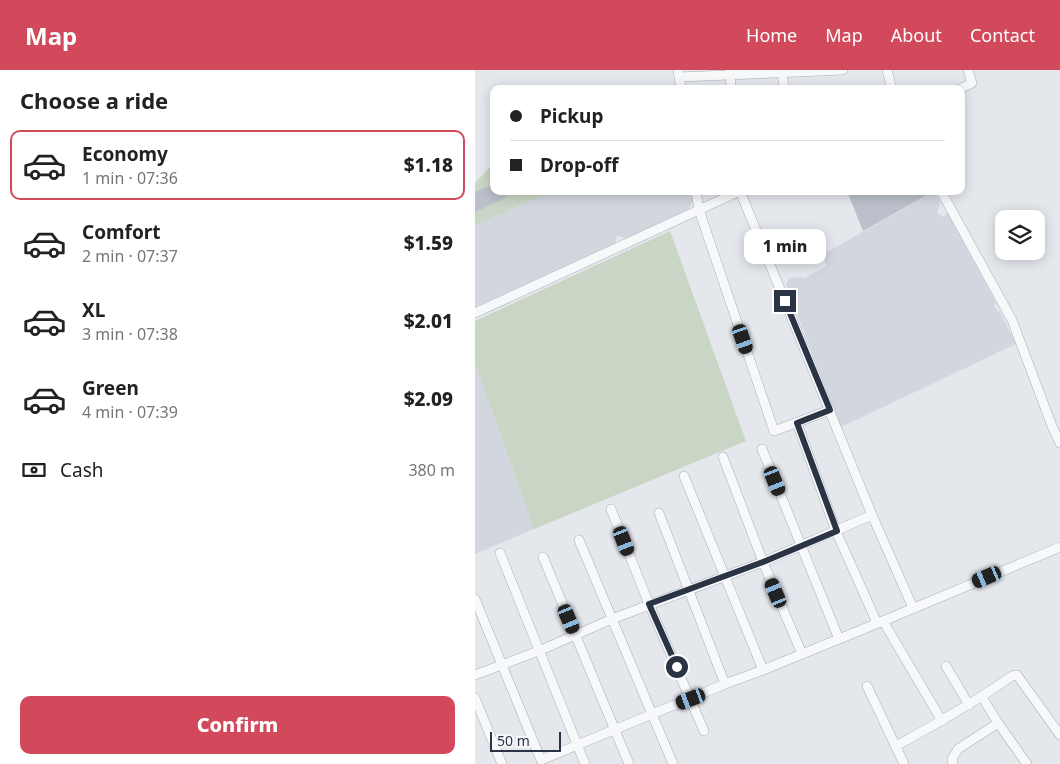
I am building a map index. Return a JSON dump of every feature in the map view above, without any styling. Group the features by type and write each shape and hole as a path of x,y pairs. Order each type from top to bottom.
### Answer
{"street":[{"path":"678,73 843,70"},
{"path":"887,70 891,85"},
{"path":"965,87 972,84 968,70"},
{"path":"782,71 784,85"},
{"path":"730,72 731,85"},
{"path":"697,195 699,210 774,431 830,410"},
{"path":"475,314 731,195"},
{"path":"742,195 872,515 913,608"},
{"path":"943,195 1012,320 1051,426 1060,442"},
{"path":"797,423 837,531 880,622 942,721"},
{"path":"762,449 839,639"},
{"path":"723,456 763,562 802,654"},
{"path":"684,476 763,670"},
{"path":"611,509 649,604 704,731"},
{"path":"659,513 725,684"},
{"path":"475,675 541,650 649,604 763,562 872,515"},
{"path":"579,540 673,764"},
{"path":"475,599 541,760 839,639 1060,546"},
{"path":"500,553 541,650 585,764"},
{"path":"543,557 629,764"},
{"path":"946,666 969,705"},
{"path":"897,746 969,705 1012,676 1017,675 1060,735"},
{"path":"867,686 904,764"},
{"path":"982,697 1027,764"},
{"path":"475,698 502,764"},
{"path":"953,764 952,759 958,749 998,723"}],"shaded area":[{"path":"545,195 692,195 693,201 688,209 627,238 617,236 615,243 475,307 475,225"},
{"path":"928,195 937,195 940,202 937,213 944,217 947,212 996,303 994,306 1000,312 1016,344 841,427 786,285 789,278 804,278 827,266 822,255"},
{"path":"475,363 534,529 475,554"}],"green space":[{"path":"490,167 490,195 545,195 475,225 475,183"},
{"path":"670,231 746,441 534,529 475,363 475,321"}],"building":[{"path":"490,186 490,195 505,195 506,198 475,212 475,192"},
{"path":"849,195 927,195 863,231"}],"route":[{"path":"677,667 649,604 763,562 837,531 797,423 830,410 785,301"}]}
